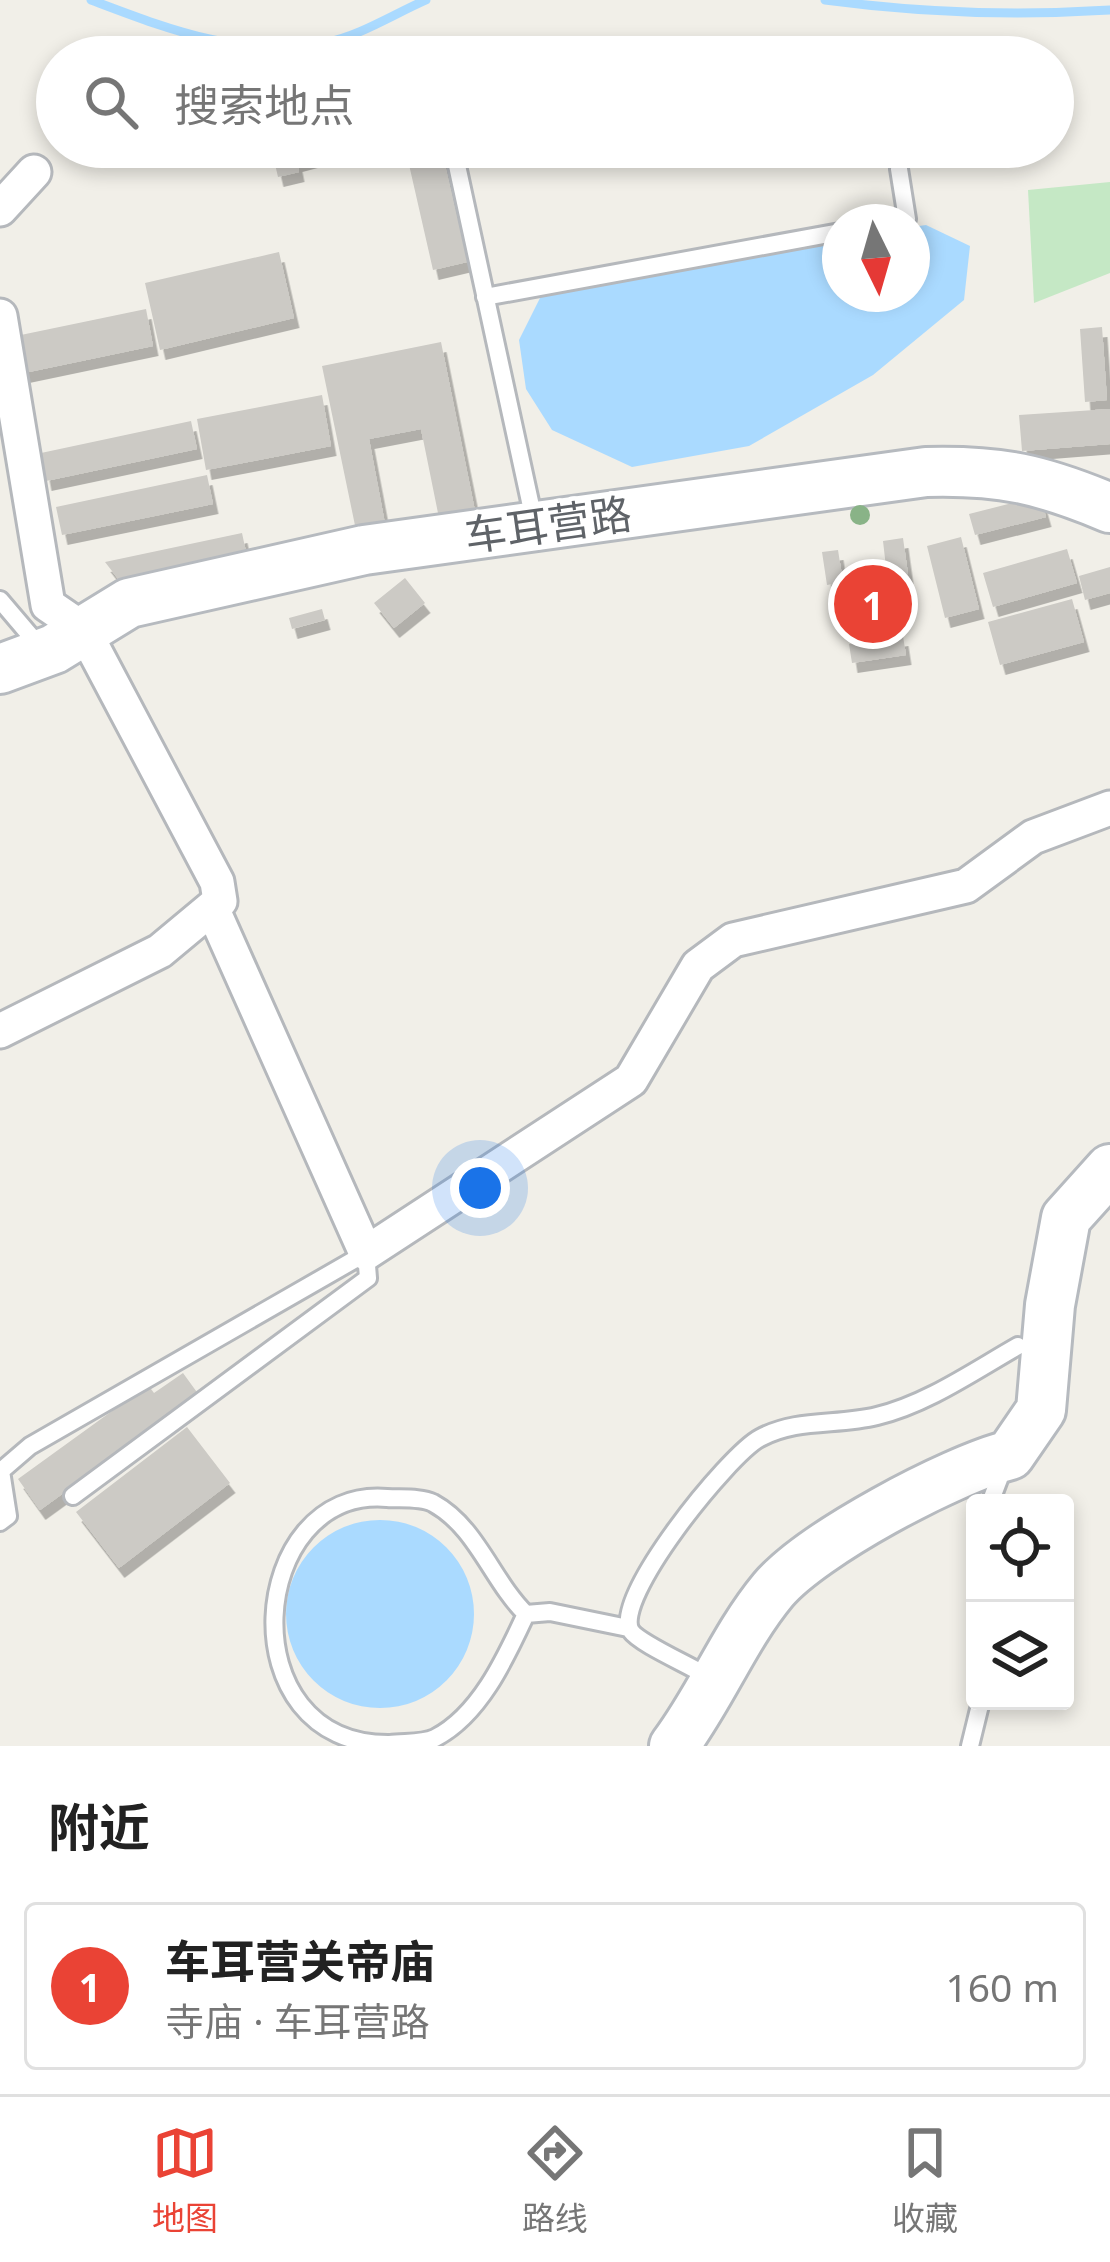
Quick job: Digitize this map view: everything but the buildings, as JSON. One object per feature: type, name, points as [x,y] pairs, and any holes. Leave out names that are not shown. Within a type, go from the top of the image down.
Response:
[{"type":"street","points":[[0,209],[34,172]]},
{"type":"street","points":[[0,316],[48,605],[64,640],[217,882],[220,902],[160,951],[0,1031]]},
{"type":"street","name":"车耳营路","points":[[0,669],[129,603],[364,550],[926,472],[990,470],[1041,479],[1110,508]]},
{"type":"street","points":[[213,910],[366,1253],[632,1080],[698,967],[733,940],[966,886],[1033,837],[1110,808]]},
{"type":"street","points":[[674,1746],[770,1593],[800,1562],[977,1463],[1010,1455],[1041,1410],[1050,1305],[1066,1218],[1110,1169]]},
{"type":"lane","points":[[457,168],[536,526]]},
{"type":"lane","points":[[899,169],[905,204]]},
{"type":"lane","points":[[485,297],[822,235]]},
{"type":"lane","points":[[0,600],[64,640]]},
{"type":"lane","points":[[0,1522],[8,1516],[9,1501],[1,1471],[30,1446],[366,1253],[368,1278],[73,1496]]},
{"type":"lane","points":[[715,1682],[676,1655],[639,1640],[628,1628],[626,1613],[668,1539],[756,1440],[790,1426],[876,1417],[927,1397],[1018,1346]]},
{"type":"lane","points":[[994,1494],[1010,1455]]},
{"type":"lane","points":[[526,1614],[483,1696],[451,1724],[434,1738],[375,1745],[326,1733],[298,1709],[278,1673],[270,1618],[286,1570],[314,1522],[337,1504],[365,1496],[431,1502],[473,1539],[502,1591],[526,1614],[550,1612],[628,1628]]},
{"type":"lane","points":[[970,1746],[979,1710]]},
{"type":"green space","points":[[1110,182],[1110,273],[1034,303],[1028,190]]},
{"type":"water","points":[[930,227],[970,246],[964,300],[873,375],[749,446],[632,467],[552,430],[526,389],[519,340],[541,296],[822,244],[822,312],[930,312]]},
{"type":"water","points":[[380,1520],[416,1528],[446,1548],[466,1578],[474,1614],[466,1650],[446,1680],[416,1700],[380,1708],[344,1700],[314,1680],[294,1650],[286,1614],[294,1578],[314,1548],[344,1528]]},
{"type":"waterway","points":[[91,0],[198,36]]},
{"type":"waterway","points":[[347,36],[426,0]]},
{"type":"waterway","points":[[825,0],[968,12],[1110,10]]},
{"type":"place","name":"车耳营关帝庙","points":[[873,604]]}]
